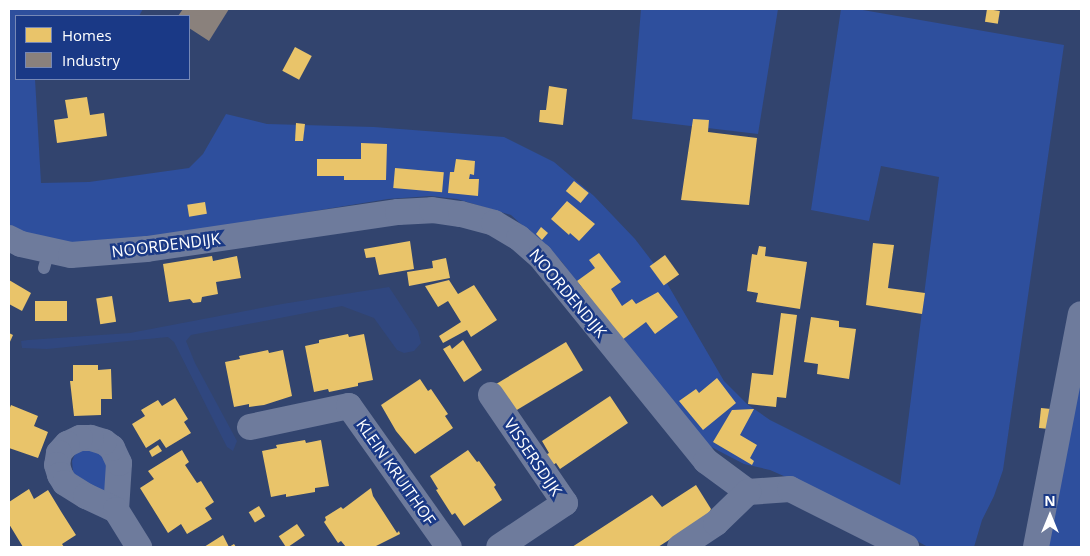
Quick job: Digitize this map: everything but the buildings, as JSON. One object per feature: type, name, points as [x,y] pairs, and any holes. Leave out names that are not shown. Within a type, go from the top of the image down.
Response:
[{"type":"street","name":"NOORDENDIJK","points":[[9,238],[54,261],[398,212],[432,210],[461,214],[494,223],[519,238],[540,256],[706,461],[748,492]]},
{"type":"street","points":[[1036,547],[1081,314]]},
{"type":"street","name":"VISSERSDIJK","points":[[491,395],[565,504],[500,547]]},
{"type":"street","name":"KLEIN KRUITHOF","points":[[250,428],[349,406],[449,547]]},
{"type":"street","points":[[680,547],[716,523],[748,492],[790,489],[906,547]]},
{"type":"street","points":[[116,510],[139,547]]},
{"type":"lane","name":"NOORDENDIJK","points":[[9,252],[54,261]]},
{"type":"shaded area","points":[[9,9],[143,9],[140,15],[15,15],[15,80],[35,80],[41,183],[89,182],[189,168],[203,154],[226,114],[267,124],[374,127],[504,137],[554,162],[594,196],[635,239],[661,273],[724,381],[747,404],[770,420],[900,485],[939,177],[881,166],[869,221],[811,210],[841,9],[857,9],[1064,45],[1003,470],[994,496],[982,520],[974,547],[928,547],[854,507],[770,470],[744,464],[694,438],[619,344],[562,262],[511,215],[457,199],[431,196],[388,199],[85,248],[9,228]]},
{"type":"shaded area","points":[[641,9],[778,9],[758,134],[632,119]]},
{"type":"shaded area","points":[[389,287],[418,331],[421,343],[414,351],[404,353],[397,350],[374,318],[342,306],[191,335],[186,341],[195,363],[237,441],[233,451],[227,447],[174,342],[168,337],[47,349],[22,348],[21,341],[130,333],[282,304]]},
{"type":"shaded area","points":[[1081,354],[1081,547],[1045,547]]},
{"type":"shaded area","points":[[83,448],[103,455],[106,465],[107,494],[78,479],[73,472],[72,461],[75,454]]}]
